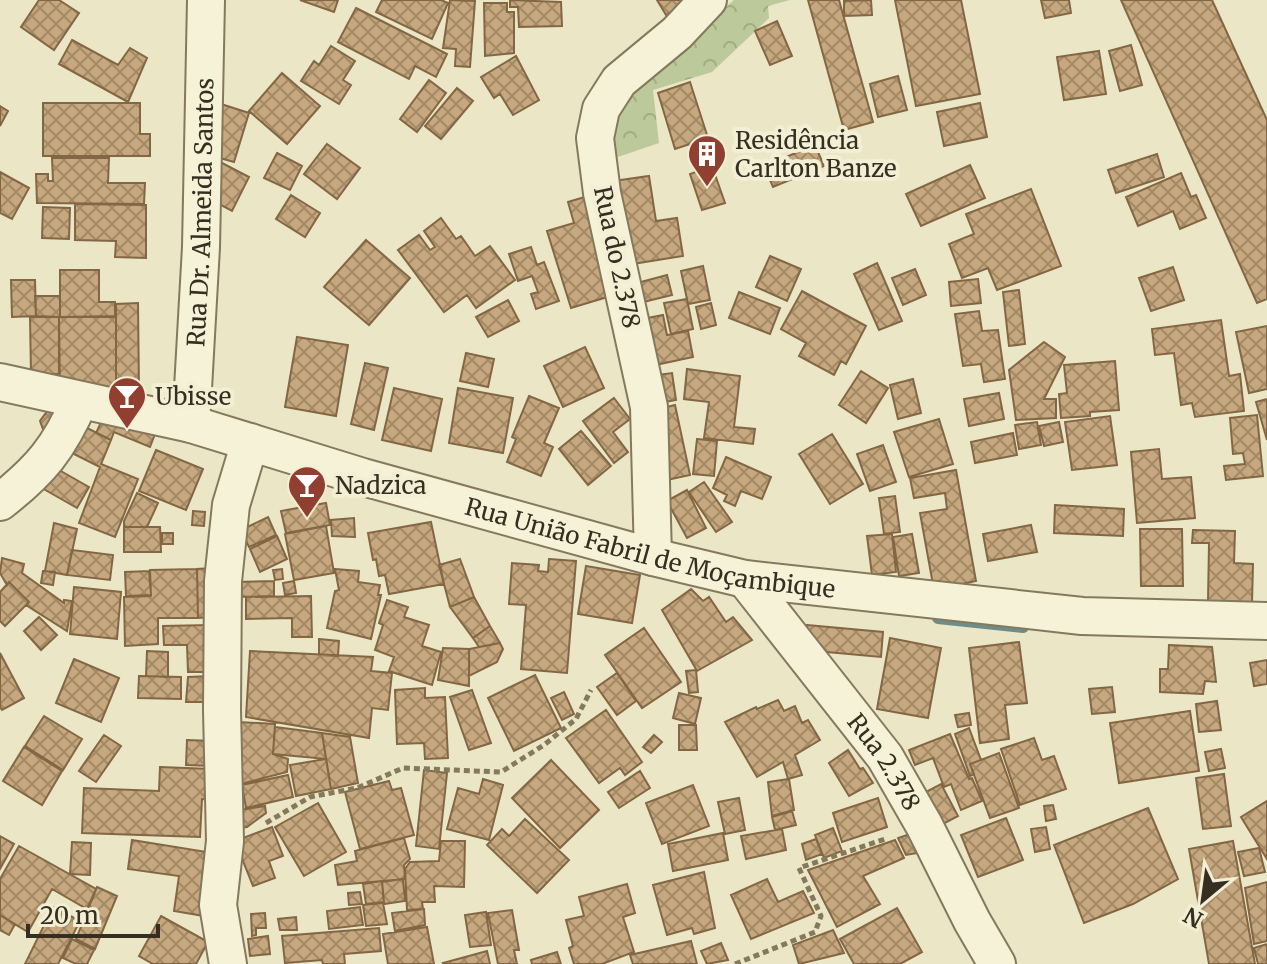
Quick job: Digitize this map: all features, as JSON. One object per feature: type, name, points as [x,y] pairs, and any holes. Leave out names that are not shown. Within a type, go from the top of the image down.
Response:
[{"type":"street","name":"Rua Dr. Almeida Santos","points":[[191,424],[201,247],[206,0]]},
{"type":"street","name":"Rua do 2.378","points":[[653,557],[649,407],[602,193],[595,138],[601,109],[619,81],[677,33],[708,0]]},
{"type":"street","name":"Rua União Fabril de Moçambique","points":[[0,382],[191,424],[363,477],[653,557],[745,579],[1082,616],[1267,621]]},
{"type":"street","points":[[0,502],[50,456],[65,435],[80,400]]},
{"type":"street","points":[[228,964],[218,905],[225,841],[223,581],[231,505],[250,442]]},
{"type":"street","name":"Rua 2.378","points":[[745,579],[885,757],[997,964]]},
{"type":"path","points":[[225,841],[261,826],[310,797],[357,788],[403,768],[501,772],[544,745],[576,719],[591,690]]},
{"type":"path","points":[[735,964],[815,932],[821,916],[799,868],[924,825]]},
{"type":"green space","points":[[734,0],[790,0],[768,6],[769,18],[712,72],[653,90],[659,143],[603,162],[604,112]]},
{"type":"building","points":[[39,0],[59,0],[79,13],[54,50],[21,27]]},
{"type":"building","points":[[300,0],[338,0],[334,12]]},
{"type":"building","points":[[382,0],[441,0],[448,3],[432,39],[376,12]]},
{"type":"building","points":[[450,0],[475,1],[470,67],[455,66],[456,49],[443,48]]},
{"type":"building","points":[[510,0],[561,2],[562,26],[519,27],[518,7],[510,7]]},
{"type":"building","points":[[657,0],[693,0],[666,15]]},
{"type":"building","points":[[808,0],[839,0],[873,122],[844,130]]},
{"type":"building","points":[[871,0],[872,15],[844,16],[844,1]]},
{"type":"building","points":[[895,0],[961,0],[980,94],[916,106]]},
{"type":"building","points":[[1041,0],[1069,0],[1071,13],[1045,18]]},
{"type":"building","points":[[1121,0],[1212,0],[1267,120],[1267,299],[1257,303]]},
{"type":"building","points":[[484,3],[507,3],[507,12],[514,12],[514,53],[485,56]]},
{"type":"building","points":[[356,8],[447,54],[436,77],[415,66],[409,79],[338,42]]},
{"type":"building","points":[[777,21],[792,56],[770,65],[755,31]]},
{"type":"building","points":[[72,40],[118,65],[130,48],[147,58],[128,102],[59,64]]},
{"type":"building","points":[[1131,45],[1142,85],[1120,91],[1109,51]]},
{"type":"building","points":[[331,46],[355,61],[343,80],[351,85],[339,104],[301,81],[314,61],[319,65]]},
{"type":"building","points":[[1099,51],[1106,94],[1064,100],[1057,57]]},
{"type":"building","points":[[516,56],[539,100],[513,115],[500,94],[494,98],[481,77]]},
{"type":"building","points":[[282,73],[320,106],[287,144],[249,111]]},
{"type":"building","points":[[898,76],[907,110],[878,117],[870,84]]},
{"type":"building","points":[[429,80],[446,93],[417,132],[400,119]]},
{"type":"building","points":[[690,82],[708,138],[675,149],[658,93]]},
{"type":"building","points":[[457,88],[473,101],[441,139],[425,126]]},
{"type":"building","points":[[43,103],[140,103],[140,134],[150,134],[150,156],[43,156]]},
{"type":"building","points":[[980,103],[987,137],[944,146],[937,112]]},
{"type":"building","points":[[221,104],[249,113],[234,162],[206,154]]},
{"type":"building","points":[[0,106],[8,111],[0,126]]},
{"type":"building","points":[[327,144],[360,168],[337,199],[304,174]]},
{"type":"building","points":[[815,145],[824,166],[773,187],[764,166]]},
{"type":"building","points":[[277,153],[302,166],[290,190],[264,178]]},
{"type":"building","points":[[1157,154],[1164,177],[1116,193],[1108,170]]},
{"type":"building","points":[[52,158],[109,158],[108,183],[145,183],[144,204],[37,203],[36,174],[48,174],[48,181],[53,181]]},
{"type":"building","points":[[222,163],[249,177],[232,211],[204,196]]},
{"type":"building","points":[[970,165],[985,198],[921,226],[906,194]]},
{"type":"building","name":"Residência Carlton Banze","points":[[712,166],[725,203],[702,210],[690,174]]},
{"type":"building","points":[[0,172],[29,188],[12,219],[0,213]]},
{"type":"building","points":[[1181,173],[1191,197],[1196,195],[1206,218],[1180,229],[1173,211],[1138,226],[1126,197]]},
{"type":"building","points":[[649,176],[656,221],[677,218],[683,256],[626,265],[606,182]]},
{"type":"building","points":[[1031,189],[1061,266],[997,290],[988,268],[962,278],[949,244],[974,234],[966,214]]},
{"type":"building","points":[[291,195],[320,213],[305,237],[276,219]]},
{"type":"building","points":[[588,196],[614,295],[571,308],[547,231],[574,223],[568,202]]},
{"type":"building","points":[[75,204],[146,205],[146,258],[115,257],[116,241],[75,240]]},
{"type":"building","points":[[43,207],[70,208],[69,239],[42,238]]},
{"type":"building","points":[[441,218],[456,239],[461,236],[475,256],[490,246],[515,280],[476,308],[467,295],[444,312],[398,250],[419,235],[430,250],[435,247],[424,231]]},
{"type":"building","points":[[366,240],[410,278],[369,325],[324,287]]},
{"type":"building","points":[[531,247],[537,265],[544,262],[559,301],[536,309],[531,294],[538,292],[532,276],[518,281],[509,254]]},
{"type":"building","points":[[770,256],[801,269],[787,301],[756,287]]},
{"type":"building","points":[[877,263],[902,321],[879,330],[854,274]]},
{"type":"building","points":[[703,266],[710,300],[688,304],[681,271]]},
{"type":"building","points":[[1173,267],[1184,300],[1151,311],[1139,278]]},
{"type":"building","points":[[915,269],[926,295],[903,305],[892,278]]},
{"type":"building","points":[[60,270],[99,270],[99,302],[115,302],[115,317],[60,317]]},
{"type":"building","points":[[667,275],[672,295],[631,305],[626,286]]},
{"type":"building","points":[[978,279],[981,303],[951,306],[949,282]]},
{"type":"building","points":[[11,280],[35,280],[36,316],[12,317]]},
{"type":"building","points":[[1019,290],[1025,344],[1009,346],[1003,292]]},
{"type":"building","points":[[802,291],[866,326],[846,364],[841,361],[834,375],[799,356],[806,343],[781,329]]},
{"type":"building","points":[[739,292],[780,308],[770,334],[729,318]]},
{"type":"building","points":[[35,296],[60,296],[60,317],[36,316]]},
{"type":"building","points":[[687,299],[693,329],[671,334],[664,303]]},
{"type":"building","points":[[508,300],[519,321],[488,337],[476,317]]},
{"type":"building","points":[[138,303],[139,390],[116,389],[116,304]]},
{"type":"building","points":[[711,303],[716,325],[701,329],[696,307]]},
{"type":"building","points":[[979,311],[982,331],[998,330],[1005,379],[984,382],[981,364],[963,366],[955,314]]},
{"type":"building","points":[[663,315],[667,335],[688,331],[693,357],[646,367],[632,321]]},
{"type":"building","points":[[116,316],[116,393],[60,393],[59,317]]},
{"type":"building","points":[[30,317],[59,317],[59,374],[31,374]]},
{"type":"building","points":[[1221,320],[1229,376],[1240,374],[1244,411],[1195,417],[1192,403],[1181,405],[1174,353],[1155,355],[1152,329]]},
{"type":"building","points":[[1267,326],[1267,389],[1249,393],[1236,332]]},
{"type":"building","points":[[297,337],[348,345],[336,416],[285,407]]},
{"type":"building","points":[[1044,342],[1065,357],[1044,399],[1056,399],[1056,418],[1016,420],[1009,370]]},
{"type":"building","points":[[585,347],[604,388],[563,407],[544,366]]},
{"type":"building","points":[[466,353],[494,359],[488,387],[460,381]]},
{"type":"building","points":[[1115,361],[1119,410],[1061,418],[1059,394],[1067,393],[1064,365]]},
{"type":"building","points":[[365,363],[388,368],[374,430],[351,424]]},
{"type":"building","points":[[687,369],[740,376],[734,427],[755,429],[753,444],[704,438],[709,402],[684,399]]},
{"type":"building","points":[[861,371],[888,388],[866,423],[839,405]]},
{"type":"building","points":[[672,373],[676,400],[654,404],[649,376]]},
{"type":"building","points":[[913,379],[921,413],[898,419],[890,385]]},
{"type":"building","points":[[394,388],[442,399],[431,451],[382,440]]},
{"type":"building","points":[[458,388],[513,398],[503,453],[449,443]]},
{"type":"building","points":[[999,393],[1004,419],[969,426],[964,399]]},
{"type":"building","points":[[529,396],[559,408],[544,443],[553,447],[541,476],[507,462],[516,439],[512,437]]},
{"type":"building","points":[[614,398],[630,419],[613,432],[628,452],[614,463],[583,421]]},
{"type":"building","points":[[1267,399],[1267,440],[1256,402]]},
{"type":"building","points":[[675,405],[690,475],[662,481],[647,412]]},
{"type":"building","points":[[48,410],[64,417],[49,446],[40,421]]},
{"type":"building","points":[[105,414],[157,429],[150,447],[114,432],[111,440],[96,433]]},
{"type":"building","points":[[1257,415],[1263,476],[1226,480],[1224,466],[1245,464],[1243,453],[1233,454],[1230,418]]},
{"type":"building","points":[[1110,416],[1117,465],[1072,470],[1065,422]]},
{"type":"building","points":[[939,419],[953,464],[909,477],[894,432]]},
{"type":"building","points":[[1037,422],[1041,445],[1019,449],[1015,425]]},
{"type":"building","points":[[1059,422],[1063,442],[1044,446],[1039,426]]},
{"type":"building","points":[[81,425],[111,440],[101,464],[138,479],[115,537],[79,523],[100,467],[68,451]]},
{"type":"building","points":[[581,431],[611,466],[588,485],[559,449]]},
{"type":"building","points":[[1013,433],[1017,455],[975,463],[971,442]]},
{"type":"building","points":[[832,434],[863,484],[830,504],[799,454]]},
{"type":"building","points":[[697,439],[717,441],[714,476],[693,474]]},
{"type":"building","points":[[883,445],[896,482],[870,491],[857,454]]},
{"type":"building","points":[[1159,449],[1162,479],[1191,477],[1195,518],[1137,523],[1131,452]]},
{"type":"building","points":[[156,450],[203,469],[186,510],[139,491]]},
{"type":"building","points":[[726,457],[771,477],[762,499],[741,491],[735,506],[724,501],[727,495],[713,488]]},
{"type":"building","points":[[52,466],[89,487],[77,508],[40,487]]},
{"type":"building","points":[[956,470],[976,581],[934,590],[920,513],[947,509],[945,493],[914,498],[910,478]]},
{"type":"building","points":[[704,482],[732,522],[716,532],[689,492]]},
{"type":"building","points":[[687,490],[706,528],[687,538],[667,501]]},
{"type":"building","points":[[137,493],[158,503],[147,527],[124,527],[124,521]]},
{"type":"building","points":[[895,496],[900,532],[884,534],[879,498]]},
{"type":"building","points":[[326,503],[330,525],[286,533],[281,511]]},
{"type":"building","points":[[1055,505],[1124,509],[1123,536],[1054,533]]},
{"type":"building","points":[[193,511],[205,512],[204,526],[192,525]]},
{"type":"building","points":[[268,517],[276,535],[249,547],[241,530]]},
{"type":"building","points":[[354,518],[355,537],[332,536],[331,520]]},
{"type":"building","points":[[431,522],[444,584],[389,594],[385,575],[379,576],[376,559],[373,560],[368,533]]},
{"type":"building","points":[[54,523],[77,529],[67,575],[45,571]]},
{"type":"building","points":[[1031,525],[1037,552],[988,561],[983,534]]},
{"type":"building","points":[[326,526],[334,573],[294,580],[285,534]]},
{"type":"building","points":[[124,527],[160,527],[161,552],[124,552]]},
{"type":"building","points":[[1140,529],[1182,529],[1183,586],[1141,586]]},
{"type":"building","points":[[1193,530],[1235,531],[1234,563],[1253,564],[1252,603],[1208,602],[1209,543],[1192,543]]},
{"type":"building","points":[[162,533],[173,533],[173,544],[162,544]]},
{"type":"building","points":[[892,534],[896,572],[872,575],[867,536]]},
{"type":"building","points":[[912,534],[919,573],[899,576],[893,537]]},
{"type":"building","points":[[277,536],[287,559],[260,572],[250,549]]},
{"type":"building","points":[[72,550],[113,555],[110,580],[67,575]]},
{"type":"building","points":[[2,558],[24,564],[22,573],[64,603],[64,600],[72,601],[67,631],[26,605],[29,602],[9,582],[7,585],[0,573]]},
{"type":"building","points":[[460,559],[474,597],[450,607],[439,565]]},
{"type":"building","points":[[549,559],[576,561],[567,673],[521,669],[526,605],[509,604],[512,563],[539,565],[538,571],[548,572]]},
{"type":"building","points":[[586,566],[640,575],[632,623],[578,614]]},
{"type":"building","points":[[213,568],[214,617],[198,618],[197,569]]},
{"type":"building","points":[[197,569],[198,618],[158,618],[158,644],[125,646],[124,597],[151,596],[150,570]]},
{"type":"building","points":[[282,569],[283,579],[275,580],[273,570]]},
{"type":"building","points":[[335,569],[359,571],[358,582],[380,585],[378,595],[381,595],[371,639],[327,628],[335,591],[339,590]]},
{"type":"building","points":[[43,571],[55,572],[53,585],[41,583]]},
{"type":"building","points":[[149,571],[151,595],[126,596],[125,572]]},
{"type":"building","points":[[274,581],[274,596],[233,597],[233,582]]},
{"type":"building","points":[[294,581],[296,593],[285,595],[283,583]]},
{"type":"building","points":[[9,582],[29,602],[5,626],[0,621],[0,592]]},
{"type":"building","points":[[74,587],[121,592],[117,639],[70,634]]},
{"type":"building","points":[[691,589],[703,601],[709,597],[726,622],[733,617],[752,640],[697,671],[662,610]]},
{"type":"building","points":[[311,596],[312,637],[292,637],[292,618],[246,619],[246,597]]},
{"type":"building","points":[[474,597],[490,626],[473,638],[450,607]]},
{"type":"building","points":[[387,600],[408,607],[404,617],[429,625],[422,646],[441,652],[432,685],[389,671],[394,657],[375,650],[383,625],[379,623]]},
{"type":"building","points":[[39,617],[57,635],[41,650],[24,631]]},
{"type":"building","points":[[210,625],[211,672],[188,672],[187,645],[164,645],[163,626]]},
{"type":"building","points":[[807,625],[883,632],[881,657],[805,650]]},
{"type":"building","points":[[490,626],[500,643],[479,647],[473,638]]},
{"type":"building","points":[[644,628],[681,682],[642,708],[605,655]]},
{"type":"building","points":[[890,638],[941,648],[928,718],[877,709]]},
{"type":"building","points":[[319,639],[339,641],[338,656],[319,655]]},
{"type":"building","points":[[1019,642],[1027,703],[1005,705],[1009,739],[980,743],[969,648]]},
{"type":"building","points":[[500,643],[503,649],[497,662],[469,676],[469,649]]},
{"type":"building","points":[[1169,645],[1212,647],[1216,682],[1205,681],[1203,694],[1160,692],[1160,669],[1168,669]]},
{"type":"building","points":[[443,648],[469,649],[469,686],[438,680]]},
{"type":"building","points":[[147,651],[168,652],[168,677],[146,676]]},
{"type":"building","points":[[250,651],[373,657],[371,671],[392,673],[388,710],[372,708],[369,738],[246,717]]},
{"type":"building","points":[[0,653],[24,698],[2,710],[0,707]]},
{"type":"building","points":[[74,659],[119,678],[101,722],[56,703]]},
{"type":"building","points":[[1267,660],[1267,684],[1254,686],[1250,663]]},
{"type":"building","points":[[696,670],[698,692],[689,693],[686,671]]},
{"type":"building","points":[[617,673],[636,701],[617,715],[597,687]]},
{"type":"building","points":[[535,675],[561,728],[514,751],[488,698]]},
{"type":"building","points":[[139,676],[181,677],[181,699],[138,698]]},
{"type":"building","points":[[211,676],[209,702],[186,702],[188,677]]},
{"type":"building","points":[[1112,687],[1115,712],[1092,714],[1089,689]]},
{"type":"building","points":[[425,688],[425,698],[445,697],[448,758],[425,759],[424,743],[397,744],[395,690]]},
{"type":"building","points":[[472,690],[491,743],[469,750],[450,697]]},
{"type":"building","points":[[564,692],[574,714],[562,720],[551,698]]},
{"type":"building","points":[[679,693],[701,698],[695,724],[673,718]]},
{"type":"building","points":[[778,700],[784,711],[795,706],[802,723],[808,720],[820,740],[795,755],[802,775],[788,779],[783,762],[757,777],[725,722]]},
{"type":"building","points":[[1217,701],[1221,730],[1199,732],[1196,704]]},
{"type":"building","points":[[606,710],[642,762],[625,775],[620,768],[599,783],[566,738]]},
{"type":"building","points":[[1190,711],[1199,771],[1119,783],[1110,723]]},
{"type":"building","points":[[969,713],[971,725],[958,727],[955,715]]},
{"type":"building","points":[[44,716],[82,739],[63,770],[25,746]]},
{"type":"building","points":[[238,722],[275,724],[273,754],[288,759],[287,772],[233,786]]},
{"type":"building","points":[[679,725],[696,725],[697,750],[679,750]]},
{"type":"building","points":[[275,727],[322,733],[326,759],[273,754]]},
{"type":"building","points":[[969,728],[981,760],[970,764],[974,774],[970,776],[955,734]]},
{"type":"building","points":[[322,733],[350,737],[358,783],[331,789]]},
{"type":"building","points":[[950,734],[982,801],[961,810],[951,784],[944,787],[933,758],[915,765],[909,750]]},
{"type":"building","points":[[104,735],[121,746],[96,782],[79,771]]},
{"type":"building","points":[[654,735],[662,742],[651,753],[643,747]]},
{"type":"building","points":[[1034,738],[1042,760],[1054,756],[1066,789],[1020,805],[1001,749]]},
{"type":"building","points":[[187,740],[212,741],[211,766],[186,765]]},
{"type":"building","points":[[24,747],[62,771],[42,805],[3,781]]},
{"type":"building","points":[[1221,749],[1225,768],[1209,771],[1205,752]]},
{"type":"building","points":[[848,750],[873,783],[849,796],[829,763]]},
{"type":"building","points":[[999,753],[1019,808],[990,818],[970,764]]},
{"type":"building","points":[[326,759],[331,789],[296,796],[290,765]]},
{"type":"building","points":[[551,760],[599,810],[560,848],[512,798]]},
{"type":"building","points":[[160,767],[211,769],[211,800],[202,799],[200,837],[82,833],[84,788],[159,791]]},
{"type":"building","points":[[424,770],[447,773],[439,849],[416,846]]},
{"type":"building","points":[[640,771],[650,788],[619,808],[608,792]]},
{"type":"building","points":[[1224,774],[1231,826],[1203,829],[1196,778]]},
{"type":"building","points":[[288,775],[293,797],[246,808],[242,785]]},
{"type":"building","points":[[483,779],[503,785],[489,840],[447,829],[458,788],[479,794]]},
{"type":"building","points":[[789,779],[794,810],[772,816],[768,782]]},
{"type":"building","points":[[389,781],[392,790],[401,788],[414,835],[360,849],[345,792]]},
{"type":"building","points":[[941,784],[958,816],[943,824],[926,792]]},
{"type":"building","points":[[693,785],[709,826],[662,844],[646,803]]},
{"type":"building","points":[[739,798],[745,830],[725,834],[718,802]]},
{"type":"building","points":[[878,798],[887,827],[842,842],[833,813]]},
{"type":"building","points":[[1267,801],[1267,859],[1241,817]]},
{"type":"building","points":[[318,803],[346,852],[304,876],[275,827]]},
{"type":"building","points":[[1053,805],[1056,819],[1046,821],[1044,806]]},
{"type":"building","points":[[265,806],[266,813],[247,827],[233,829],[232,808]]},
{"type":"building","points":[[1148,808],[1178,879],[1133,904],[1084,923],[1054,845]]},
{"type":"building","points":[[792,811],[796,825],[775,830],[772,817]]},
{"type":"building","points":[[1006,818],[1023,860],[978,877],[961,835]]},
{"type":"building","points":[[525,819],[569,860],[537,893],[487,845],[502,829],[509,836]]},
{"type":"building","points":[[272,827],[283,856],[269,861],[275,878],[253,886],[235,841]]},
{"type":"building","points":[[1046,827],[1050,849],[1035,852],[1031,829]]},
{"type":"building","points":[[833,828],[842,851],[824,858],[815,835]]},
{"type":"building","points":[[782,829],[786,850],[746,859],[741,836]]},
{"type":"building","points":[[723,833],[728,860],[673,871],[668,844]]},
{"type":"building","points":[[913,833],[923,852],[906,855],[898,838]]},
{"type":"building","points":[[0,836],[14,844],[0,869]]},
{"type":"building","points":[[404,838],[410,859],[404,865],[405,879],[338,885],[335,865],[357,861],[355,851]]},
{"type":"building","points":[[816,839],[822,854],[806,860],[802,844]]},
{"type":"building","points":[[132,840],[213,853],[204,916],[174,911],[179,876],[128,869]]},
{"type":"building","points":[[895,840],[904,858],[863,876],[880,904],[837,927],[808,870]]},
{"type":"building","points":[[441,841],[465,841],[464,887],[434,886],[435,902],[422,902],[423,909],[407,910],[405,869],[410,862],[439,861]]},
{"type":"building","points":[[1233,841],[1255,964],[1209,964],[1189,849]]},
{"type":"building","points":[[72,842],[91,843],[90,875],[70,874]]},
{"type":"building","points":[[19,846],[96,889],[87,909],[52,889],[28,932],[0,915],[0,879]]},
{"type":"building","points":[[1259,848],[1265,872],[1244,876],[1238,852]]},
{"type":"building","points":[[704,872],[715,928],[694,934],[692,928],[667,935],[653,885]]},
{"type":"building","points":[[403,879],[405,901],[384,904],[382,882]]},
{"type":"building","points":[[767,879],[778,902],[803,891],[814,913],[751,939],[731,895]]},
{"type":"building","points":[[382,881],[384,902],[366,904],[363,884]]},
{"type":"building","points":[[1267,882],[1267,941],[1254,944],[1245,888]]},
{"type":"building","points":[[627,884],[635,913],[623,917],[634,952],[602,964],[574,964],[566,920],[584,916],[579,897]]},
{"type":"building","points":[[97,887],[117,896],[95,949],[76,939]]},
{"type":"building","points":[[360,892],[362,904],[349,905],[348,893]]},
{"type":"building","points":[[383,903],[387,924],[366,926],[363,905]]},
{"type":"building","points":[[53,907],[80,921],[58,964],[25,964]]},
{"type":"building","points":[[360,907],[363,925],[329,929],[327,911]]},
{"type":"building","points":[[897,908],[922,952],[900,964],[854,964],[840,939]]},
{"type":"building","points":[[424,909],[425,925],[395,931],[392,913]]},
{"type":"building","points":[[512,910],[519,950],[514,950],[517,964],[498,964],[488,913]]},
{"type":"building","points":[[486,912],[491,945],[470,947],[465,915]]},
{"type":"building","points":[[265,913],[266,928],[256,928],[256,935],[252,936],[251,914]]},
{"type":"building","points":[[0,915],[15,924],[9,935],[0,930]]},
{"type":"building","points":[[161,916],[208,942],[196,964],[153,964],[139,956]]},
{"type":"building","points":[[296,917],[297,930],[280,930],[278,919]]},
{"type":"building","points":[[427,927],[434,964],[388,964],[383,934]]},
{"type":"building","points":[[379,928],[381,951],[344,954],[345,964],[323,964],[322,960],[285,963],[282,936]]},
{"type":"building","points":[[833,930],[844,953],[799,964],[793,945]]},
{"type":"building","points":[[268,936],[270,954],[250,956],[248,939]]},
{"type":"building","points":[[72,939],[94,950],[87,964],[76,964],[63,958]]},
{"type":"building","points":[[691,941],[697,964],[633,964],[630,955]]},
{"type":"building","points":[[721,943],[728,960],[707,964],[701,951]]},
{"type":"building","points":[[1267,944],[1267,964],[1258,964],[1254,948]]},
{"type":"building","points":[[487,951],[490,964],[443,963]]},
{"type":"building","points":[[557,952],[561,964],[532,964],[531,960]]},
{"type":"waterway","points":[[938,618],[1023,627]]},
{"type":"place","name":"Residência Carlton Banze","points":[[707,188]]},
{"type":"place","name":"Ubisse","points":[[127,430]]},
{"type":"place","name":"Nadzica","points":[[307,519]]}]
